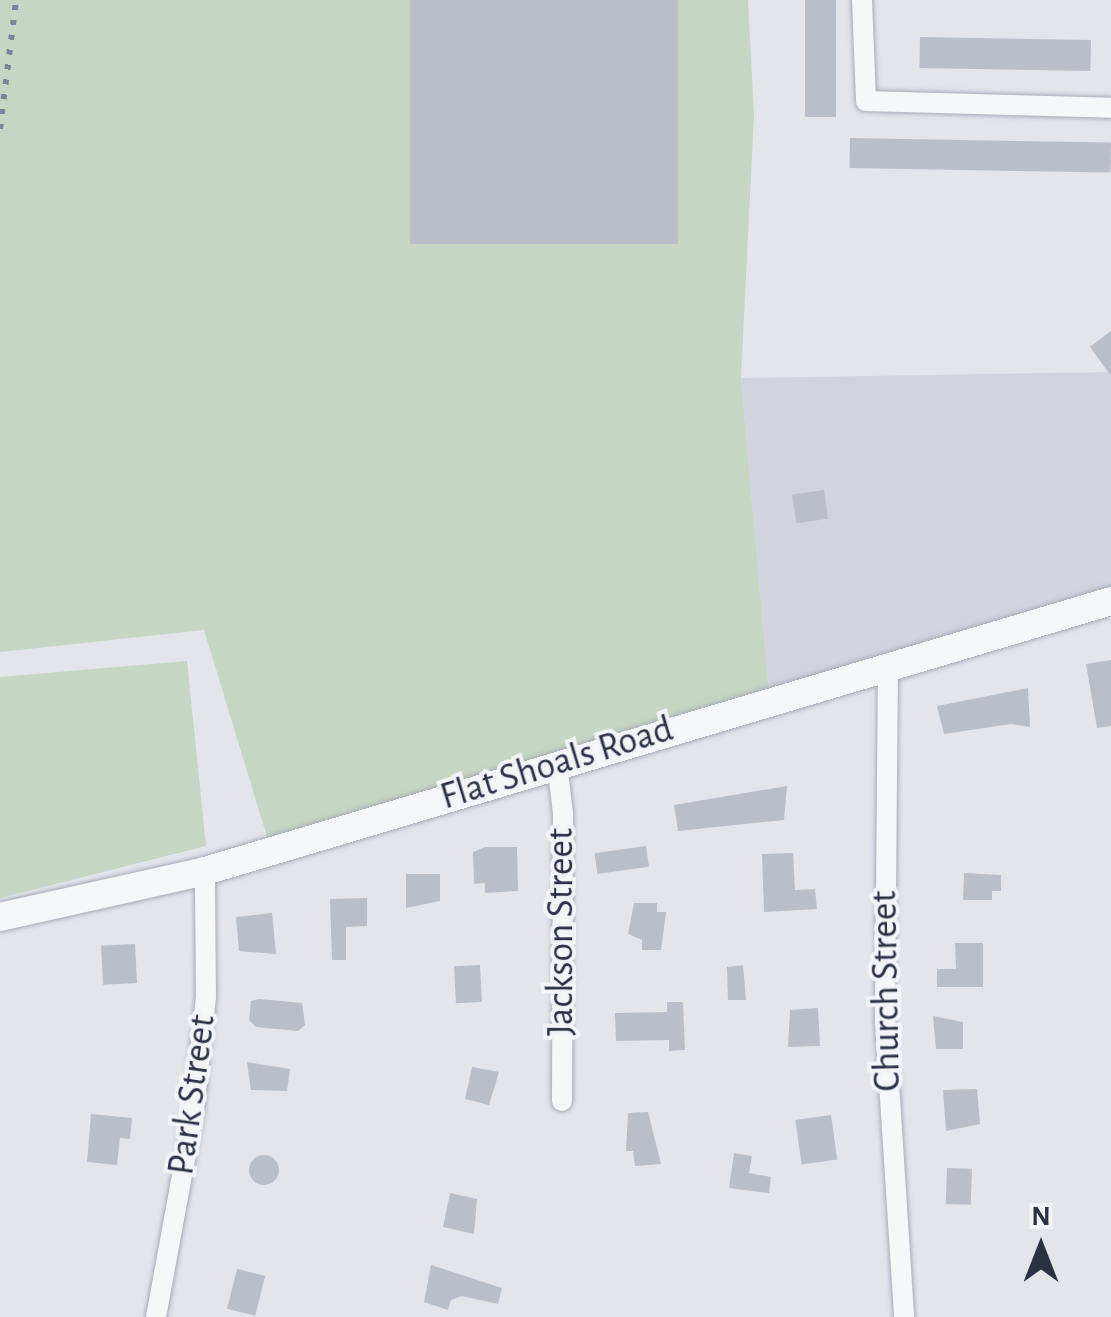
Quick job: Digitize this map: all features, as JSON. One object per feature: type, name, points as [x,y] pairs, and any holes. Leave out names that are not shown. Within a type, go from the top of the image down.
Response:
[{"type":"street","points":[[862,0],[866,100],[1111,108]]},
{"type":"street","name":"Flat Shoals Road","points":[[0,917],[205,871],[1111,600]]},
{"type":"street","name":"Church Street","points":[[888,664],[885,1021],[904,1317]]},
{"type":"street","name":"Jackson Street","points":[[556,763],[563,813],[562,1101]]},
{"type":"street","name":"Park Street","points":[[156,1317],[194,1109],[207,980],[205,871]]},
{"type":"shaded area","points":[[1111,372],[1111,597],[769,693],[741,378]]},
{"type":"green space","points":[[0,0],[748,0],[754,115],[741,378],[769,693],[272,853],[204,630],[0,652]]},
{"type":"green space","points":[[187,661],[206,846],[0,898],[0,677]]},
{"type":"building","points":[[410,0],[678,0],[678,244],[410,244]]},
{"type":"building","points":[[805,0],[836,0],[836,117],[805,117]]},
{"type":"building","points":[[920,37],[1091,40],[1090,71],[919,68]]},
{"type":"building","points":[[850,138],[1111,143],[1110,173],[849,168]]},
{"type":"building","points":[[1111,331],[1111,376],[1090,347]]},
{"type":"building","points":[[824,490],[828,519],[796,523],[792,494]]},
{"type":"building","points":[[1111,660],[1111,726],[1097,728],[1086,664]]},
{"type":"building","points":[[1028,688],[1030,727],[1011,724],[944,734],[937,706]]},
{"type":"building","points":[[787,786],[784,820],[678,831],[674,805]]},
{"type":"building","points":[[646,846],[649,867],[597,874],[595,853]]},
{"type":"building","points":[[485,847],[517,847],[518,891],[485,893],[485,883],[474,884],[473,852]]},
{"type":"building","points":[[793,853],[795,890],[815,889],[817,909],[764,912],[762,854]]},
{"type":"building","points":[[964,873],[1001,875],[1001,891],[992,891],[992,900],[963,900]]},
{"type":"building","points":[[406,874],[440,874],[440,901],[406,908]]},
{"type":"building","points":[[367,898],[367,926],[346,927],[346,960],[332,960],[330,899]]},
{"type":"building","points":[[634,903],[657,903],[657,912],[666,912],[661,950],[642,950],[642,940],[628,934]]},
{"type":"building","points":[[272,913],[276,954],[239,951],[236,917]]},
{"type":"building","points":[[955,943],[983,943],[983,987],[937,987],[937,969],[956,969]]},
{"type":"building","points":[[135,944],[137,983],[103,985],[101,946]]},
{"type":"building","points":[[480,965],[482,1002],[456,1003],[454,966]]},
{"type":"building","points":[[743,965],[746,1000],[728,1000],[727,967]]},
{"type":"building","points":[[251,1001],[302,1003],[305,1025],[298,1031],[256,1027],[249,1020]]},
{"type":"building","points":[[667,1002],[683,1002],[685,1050],[669,1051],[669,1040],[616,1041],[615,1013],[667,1012]]},
{"type":"building","points":[[818,1008],[820,1046],[788,1047],[790,1010]]},
{"type":"building","points":[[933,1016],[963,1022],[963,1049],[936,1049]]},
{"type":"building","points":[[247,1062],[290,1069],[287,1091],[251,1090]]},
{"type":"building","points":[[472,1067],[499,1072],[489,1105],[465,1099]]},
{"type":"building","points":[[977,1089],[980,1124],[946,1131],[943,1090]]},
{"type":"building","points":[[648,1112],[661,1164],[635,1166],[633,1151],[626,1151],[628,1113]]},
{"type":"building","points":[[91,1114],[132,1118],[130,1139],[120,1138],[117,1165],[87,1162]]},
{"type":"building","points":[[831,1115],[837,1160],[802,1165],[795,1120]]},
{"type":"building","points":[[734,1153],[752,1156],[749,1173],[771,1177],[769,1193],[729,1188]]},
{"type":"building","points":[[264,1155],[275,1159],[279,1170],[275,1181],[264,1185],[253,1181],[249,1170],[253,1159]]},
{"type":"building","points":[[947,1168],[972,1169],[971,1205],[946,1204]]},
{"type":"building","points":[[450,1193],[477,1199],[474,1234],[443,1227]]},
{"type":"building","points":[[431,1265],[502,1288],[498,1304],[462,1296],[451,1300],[448,1310],[424,1302]]},
{"type":"building","points":[[237,1269],[265,1276],[255,1316],[227,1309]]},
{"type":"railway","points":[[0,129],[16,0]]}]
